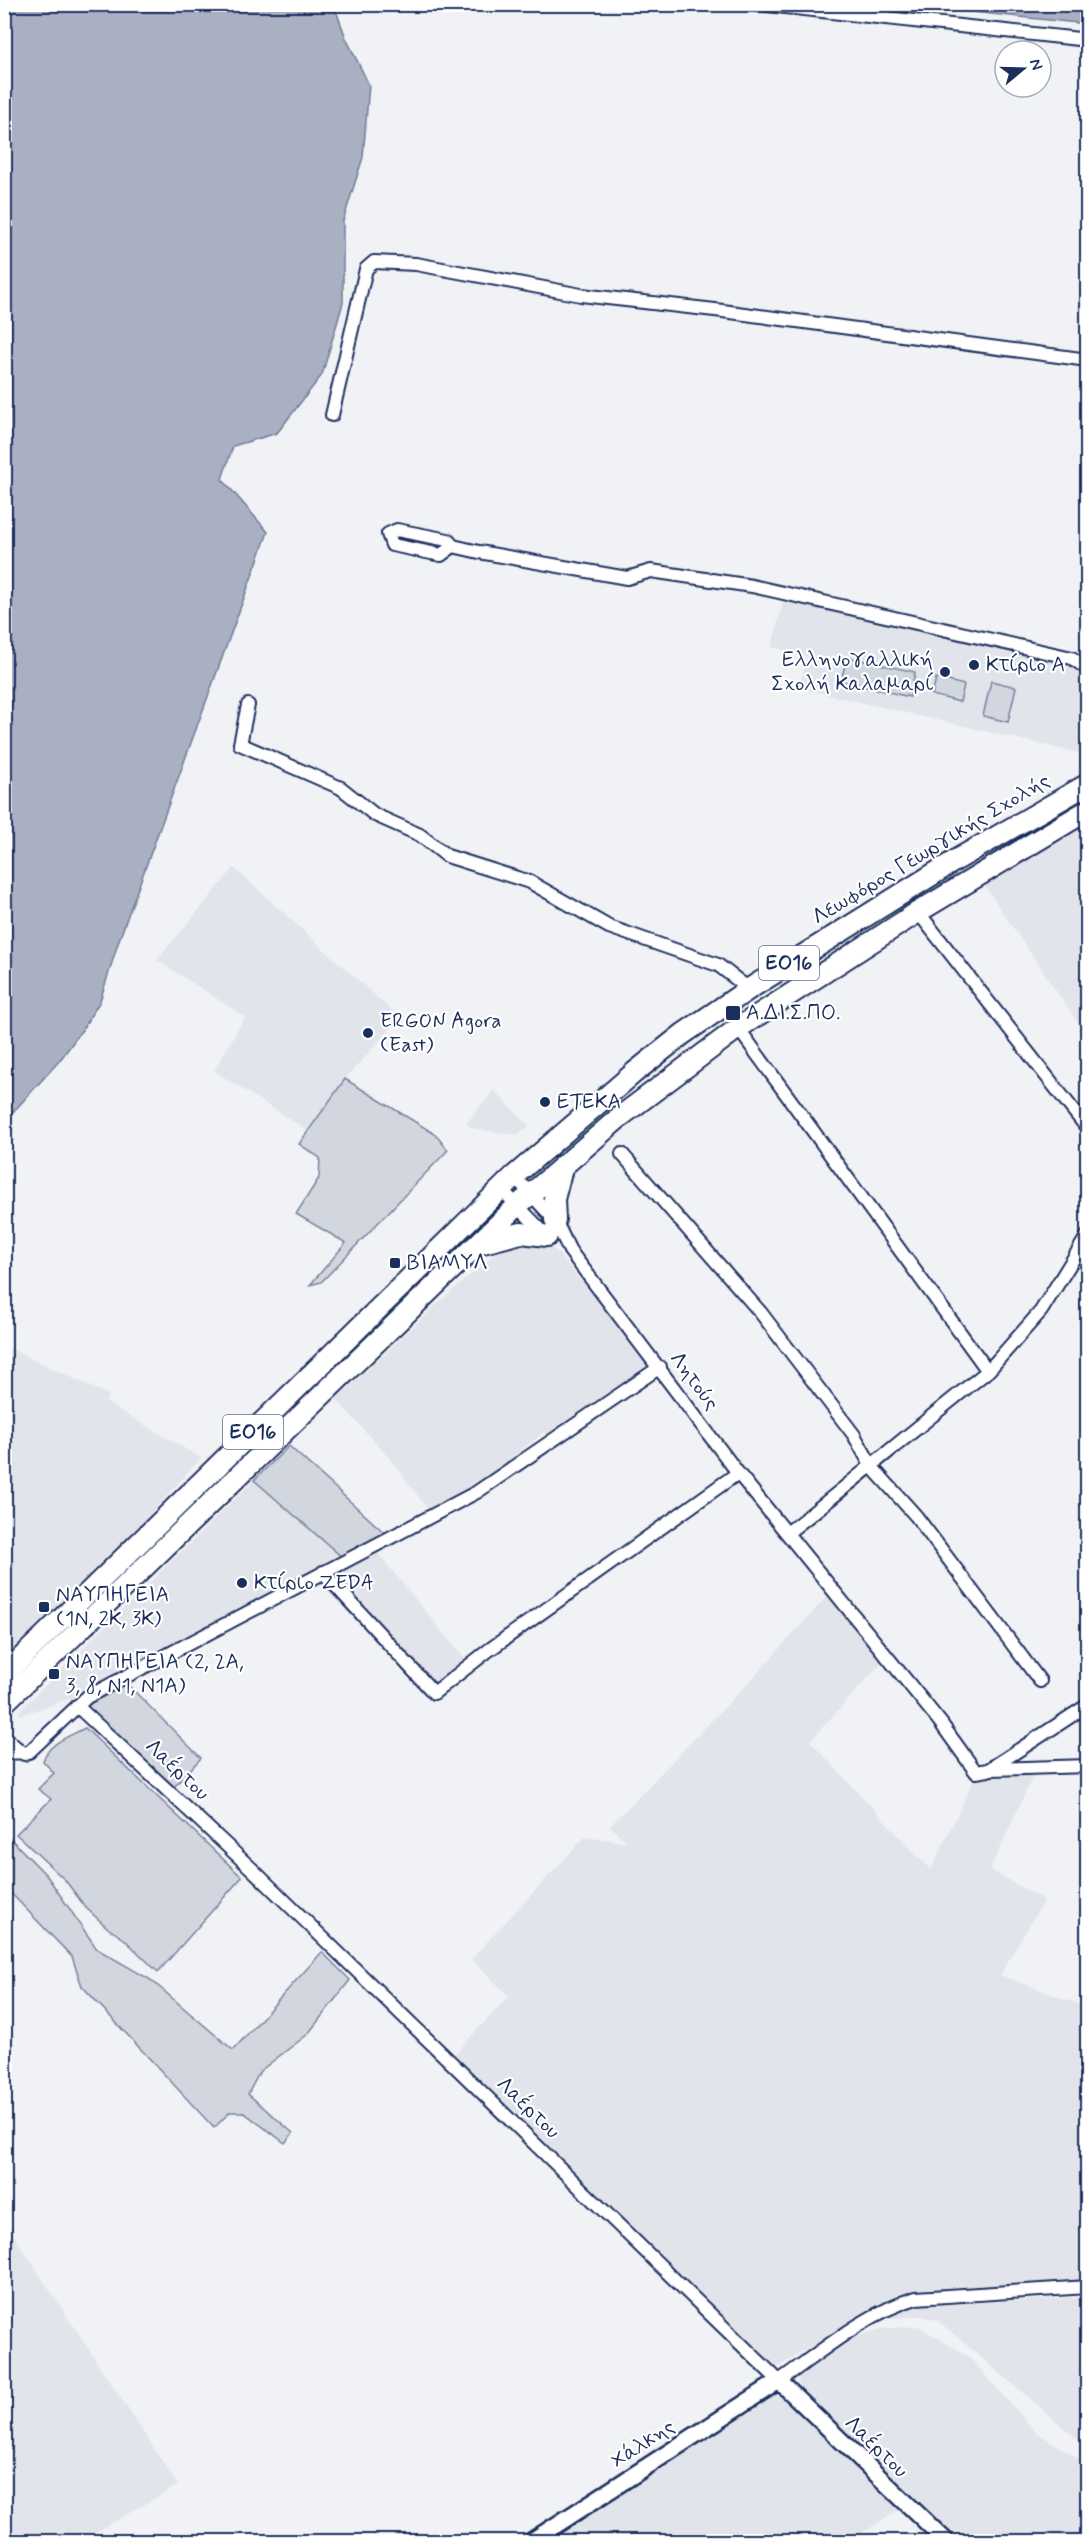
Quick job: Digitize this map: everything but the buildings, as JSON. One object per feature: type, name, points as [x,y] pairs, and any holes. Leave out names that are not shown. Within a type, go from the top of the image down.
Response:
[{"type":"main road","name":"Λεωφόρος Γεωργικής Σχολής","points":[[4,1675],[508,1183],[659,1052],[749,989],[956,860],[1088,784]]},
{"type":"main road","name":"ΕΟ16","points":[[4,1703],[524,1200],[664,1081],[738,1028],[918,912],[1088,810]]},
{"type":"main road","points":[[478,1245],[512,1234],[551,1228],[554,1199],[563,1165]]},
{"type":"street","points":[[758,4],[1088,40]]},
{"type":"street","points":[[332,415],[366,269],[374,262],[416,264],[581,295],[715,309],[1088,360]]},
{"type":"street","points":[[453,546],[627,578],[651,571],[763,588],[1072,658],[1088,669]]},
{"type":"street","points":[[248,705],[240,744],[341,788],[375,815],[420,835],[447,856],[530,882],[609,927],[718,965],[749,989]]},
{"type":"street","points":[[918,912],[1088,1129]]},
{"type":"street","points":[[738,1028],[988,1371]]},
{"type":"street","points":[[622,1154],[762,1313],[854,1435],[872,1467],[916,1516],[1040,1682]]},
{"type":"street","name":"Λητούς","points":[[508,1183],[570,1251],[738,1473],[940,1722],[976,1772],[982,1773],[990,1769]]},
{"type":"street","name":"Λητούς","points":[[508,1183],[570,1251]]},
{"type":"street","points":[[787,1533],[872,1467],[914,1428],[988,1371],[1041,1311],[1088,1235]]},
{"type":"street","points":[[4,1753],[24,1754],[33,1749],[77,1706],[96,1692],[477,1492],[660,1367]]},
{"type":"street","points":[[323,1572],[435,1693],[489,1650],[738,1473]]},
{"type":"street","points":[[990,1769],[1088,1705]]},
{"type":"street","name":"Λαέρτου","points":[[77,1706],[254,1871],[947,2541]]},
{"type":"street","points":[[4,1737],[24,1754]]},
{"type":"street","points":[[990,1769],[1088,1766]]},
{"type":"street","points":[[779,2381],[875,2316],[916,2298],[1088,2287]]},
{"type":"street","name":"Χάλκης","points":[[530,2541],[779,2381]]},
{"type":"shaded area","name":"Ελληνογαλλική Σχολή Καλαμαρί","points":[[786,588],[1087,657],[1087,755],[799,688],[807,656],[772,647]]},
{"type":"shaded area","points":[[847,657],[915,672],[910,697],[841,681]]},
{"type":"shaded area","points":[[936,678],[964,685],[960,702],[932,695]]},
{"type":"shaded area","points":[[991,681],[1016,687],[1008,722],[983,716]]},
{"type":"shaded area","points":[[1087,819],[1087,1036],[982,882]]},
{"type":"shaded area","points":[[234,868],[400,1018],[345,1079],[308,1131],[214,1071],[245,1017],[157,960]]},
{"type":"shaded area","points":[[345,1079],[435,1134],[448,1150],[321,1282],[310,1285],[346,1243],[296,1214],[319,1178],[320,1158],[299,1144]]},
{"type":"shaded area","points":[[494,1090],[529,1126],[517,1135],[475,1129],[466,1124]]},
{"type":"shaded area","points":[[510,1241],[539,1241],[555,1250],[654,1366],[551,1437],[545,1431],[489,1477],[431,1513],[391,1460],[336,1399],[437,1304]]},
{"type":"shaded area","points":[[5,1346],[109,1395],[105,1402],[201,1458],[5,1675]]},
{"type":"shaded area","points":[[289,1446],[387,1535],[343,1558],[254,1480]]},
{"type":"shaded area","points":[[254,1480],[343,1558],[81,1695],[21,1715],[19,1711]]},
{"type":"shaded area","points":[[376,1551],[468,1663],[430,1695],[319,1583]]},
{"type":"shaded area","points":[[830,1593],[885,1659],[810,1741],[931,1870],[975,1777],[1034,1774],[990,1870],[1044,1900],[1000,1975],[1081,2005],[1082,2053],[1088,2053],[1087,2283],[944,2288],[907,2293],[867,2310],[775,2369],[451,2058],[509,1996],[471,1959],[586,1836],[628,1843],[610,1826],[751,1680]]},
{"type":"shaded area","points":[[126,1683],[201,1758],[174,1787],[86,1706]]},
{"type":"shaded area","points":[[85,1728],[242,1877],[158,1972],[124,1939],[86,1908],[65,1880],[16,1834],[51,1799],[38,1789],[54,1773],[43,1761],[46,1755],[60,1741]]},
{"type":"shaded area","points":[[5,1833],[47,1876],[97,1949],[151,1980],[233,2050],[322,1952],[350,1980],[308,2034],[260,2071],[248,2094],[293,2133],[285,2143],[243,2112],[230,2112],[214,2128],[82,1986],[72,1957],[5,1887]]},
{"type":"shaded area","points":[[5,2222],[178,2485],[81,2541],[5,2541]]},
{"type":"shaded area","points":[[1087,2297],[1087,2447],[937,2320],[921,2316],[887,2318],[902,2307]]},
{"type":"shaded area","points":[[918,2326],[968,2356],[1036,2432],[1087,2464],[1087,2541],[954,2541],[799,2395],[798,2371],[854,2337],[880,2329]]},
{"type":"shaded area","points":[[770,2394],[787,2399],[902,2508],[849,2541],[537,2542]]},
{"type":"water","points":[[5,4],[334,5],[346,38],[369,85],[363,157],[343,221],[343,303],[322,375],[277,433],[233,446],[222,479],[268,532],[119,940],[100,1001],[60,1060],[5,1121]]},
{"type":"water","points":[[904,5],[1087,5],[1087,24]]},
{"type":"place","name":"Κτίριο Α","points":[[974,665]]},
{"type":"place","name":"Ελληνογαλλική Σχολή Καλαμαρί","points":[[945,672]]},
{"type":"place","name":"Α.ΔΙ.Σ.ΠΟ.","points":[[733,1013]]},
{"type":"place","name":"ERGON Agora (East)","points":[[368,1033]]},
{"type":"place","name":"ΕΤΕΚΑ","points":[[545,1102]]},
{"type":"place","name":"ΒΙΑΜΥΛ","points":[[395,1263]]},
{"type":"place","name":"Κτίριο ZEDA","points":[[242,1583]]},
{"type":"place","name":"ΝΑΥΠΗΓΕΙΑ (1Ν, 2Κ, 3Κ)","points":[[44,1607]]},
{"type":"place","name":"ΝΑΥΠΗΓΕΙΑ (2, 2Α, 3, 8, Ν1, Ν1Α)","points":[[54,1674]]}]
